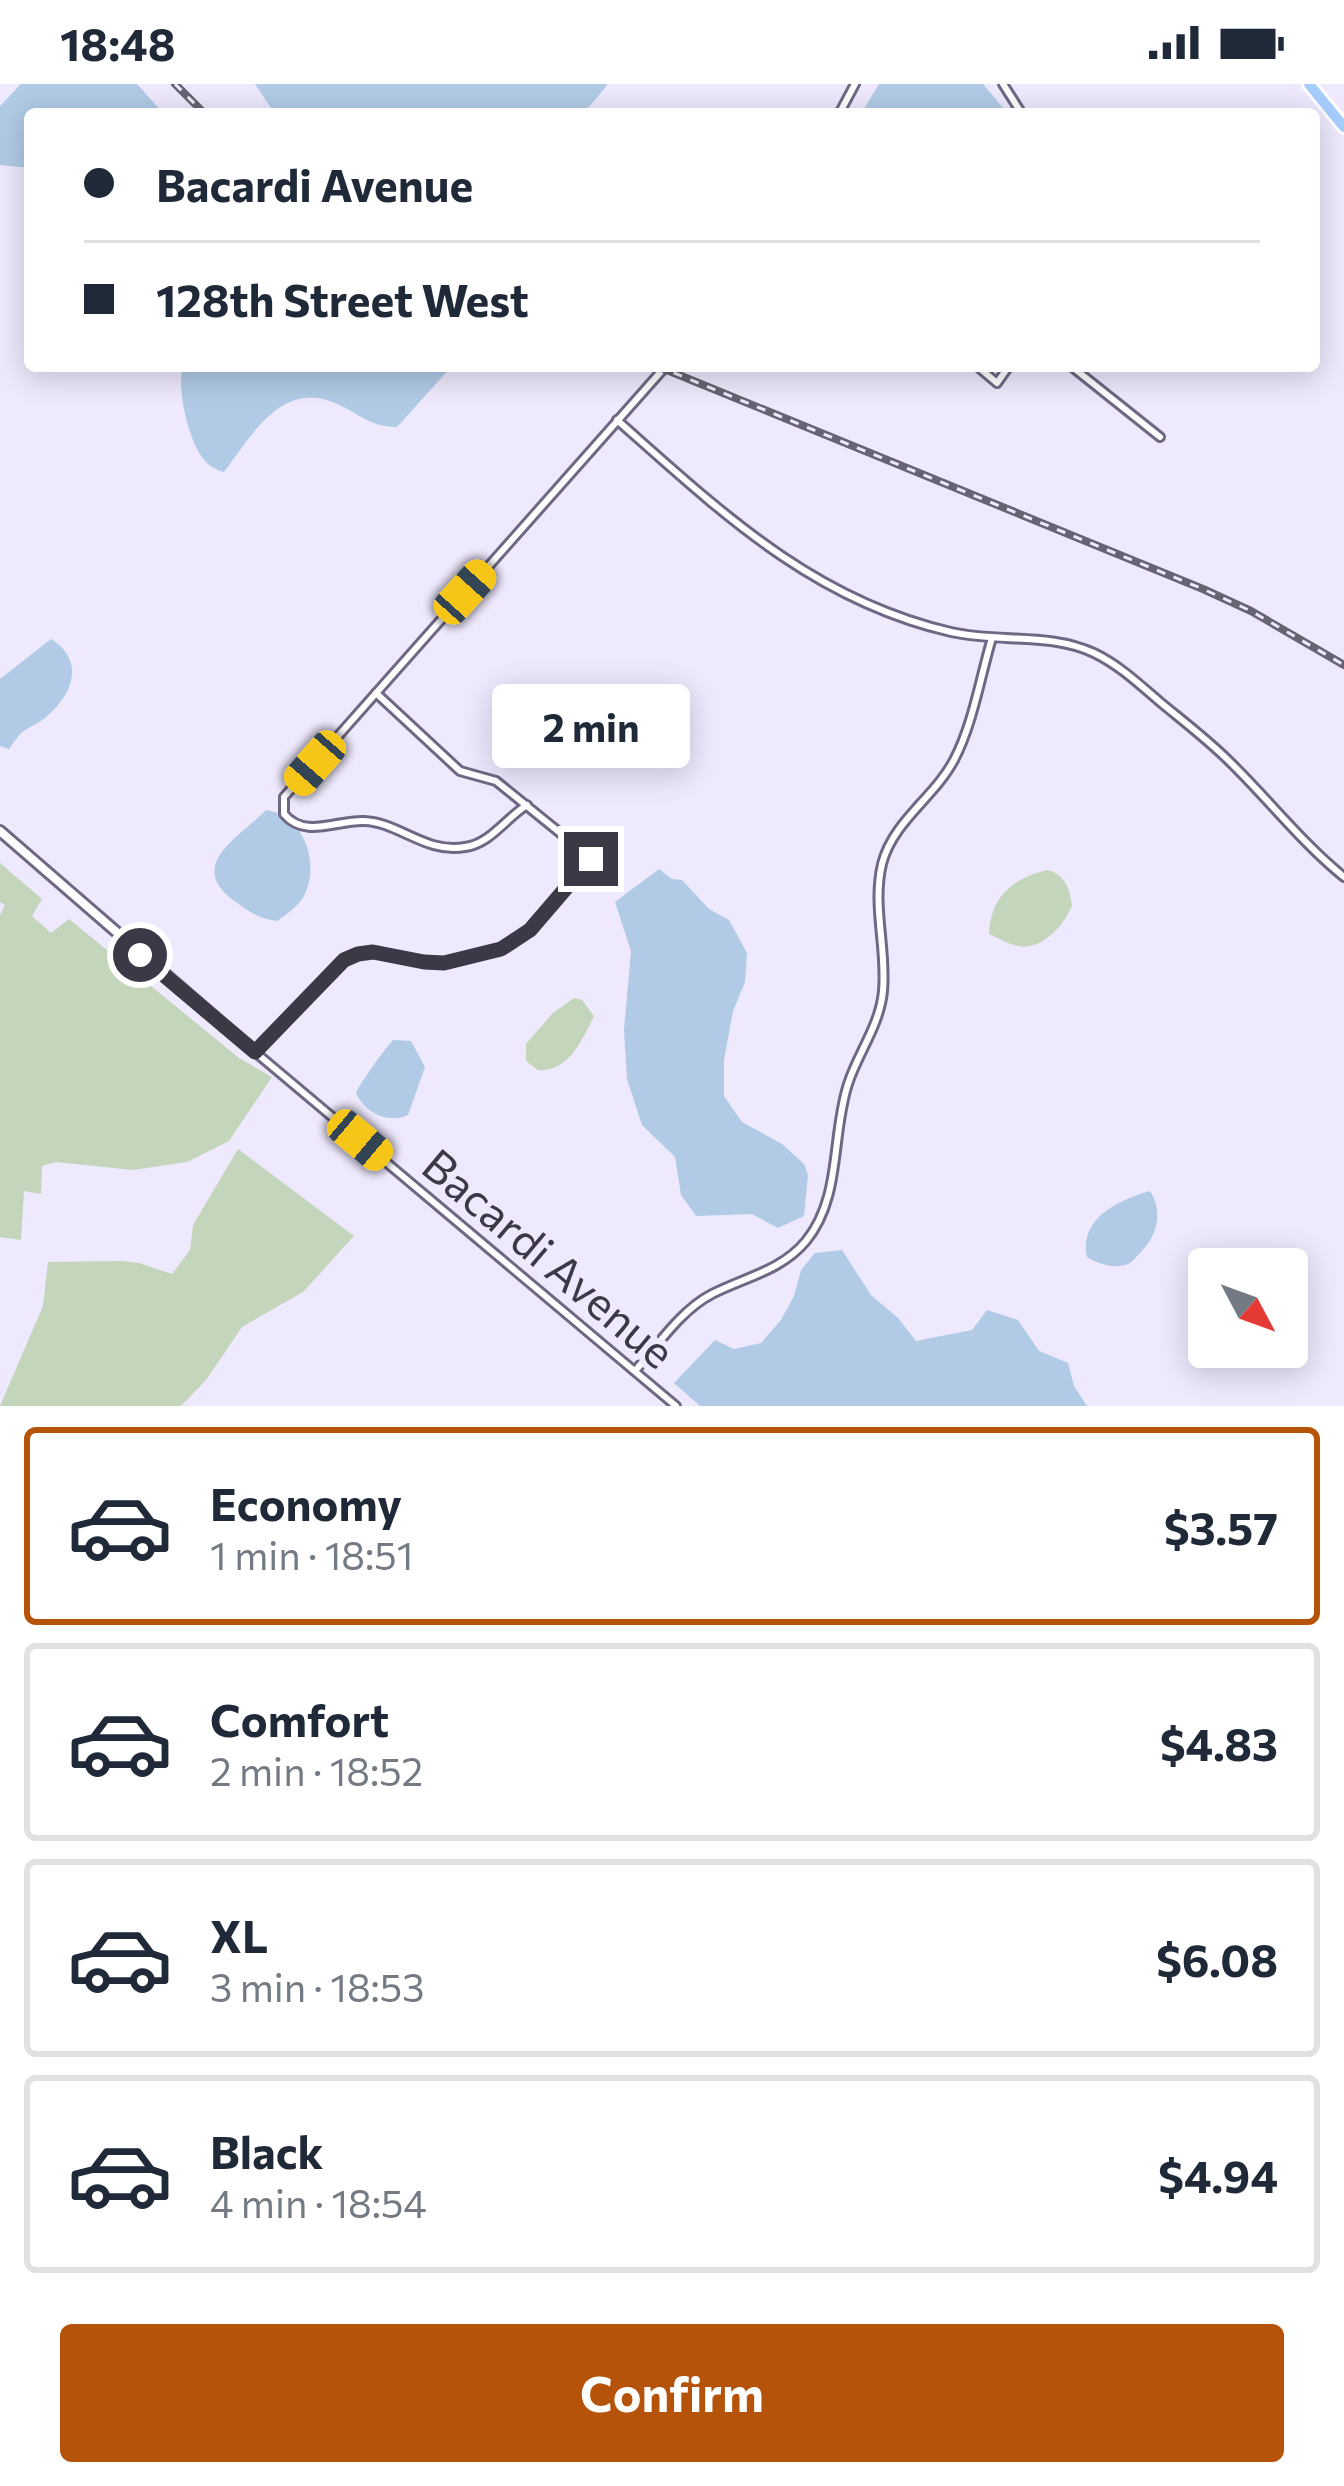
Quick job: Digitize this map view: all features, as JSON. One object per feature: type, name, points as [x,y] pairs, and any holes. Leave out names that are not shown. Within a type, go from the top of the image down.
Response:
[{"type":"main road","points":[[1309,84],[1344,127]]},
{"type":"street","points":[[527,806],[487,839],[468,848],[448,848],[369,821],[296,826],[284,814],[284,797],[661,372]]},
{"type":"street","points":[[984,372],[997,383],[1005,372]]},
{"type":"street","points":[[1078,372],[1160,437]]},
{"type":"street","points":[[617,420],[738,527],[810,575],[857,599],[951,632],[1066,643],[1095,653],[1124,671],[1227,759],[1344,877]]},
{"type":"street","points":[[634,1371],[693,1307],[783,1262],[805,1243],[820,1219],[829,1193],[846,1089],[883,997],[885,962],[877,903],[883,863],[901,826],[956,758],[992,638]]},
{"type":"street","points":[[376,693],[460,771],[496,781],[612,875]]},
{"type":"street","name":"Bacardi Avenue","points":[[0,831],[676,1406]]},
{"type":"street","points":[[255,1052],[344,960],[373,952],[444,963],[501,949],[530,930],[591,859]]},
{"type":"green space","points":[[0,863],[42,899],[32,916],[51,933],[69,919],[239,1058],[272,1077],[229,1141],[187,1162],[133,1170],[56,1162],[42,1166],[41,1194],[24,1191],[21,1240],[0,1237],[0,915],[5,905],[0,902]]},
{"type":"green space","points":[[1047,870],[1062,879],[1071,900],[1058,928],[1044,941],[1027,946],[989,934],[994,909],[1006,891],[1023,878]]},
{"type":"green space","points":[[574,998],[582,1000],[594,1016],[590,1025],[566,1060],[538,1070],[526,1061],[526,1044],[553,1013]]},
{"type":"green space","points":[[238,1149],[354,1236],[303,1292],[242,1327],[206,1380],[181,1406],[0,1406],[43,1306],[48,1262],[121,1261],[172,1274],[190,1250],[193,1225]]},
{"type":"water","points":[[21,84],[137,84],[159,108],[24,108],[24,167],[0,165],[0,106]]},
{"type":"water","points":[[255,84],[608,84],[587,108],[271,108]]},
{"type":"water","points":[[879,84],[983,84],[1003,108],[865,108]]},
{"type":"water","points":[[447,372],[397,427],[371,422],[316,398],[284,405],[257,428],[224,472],[205,461],[191,435],[181,375]]},
{"type":"water","points":[[51,639],[69,657],[72,678],[68,689],[55,709],[21,733],[9,749],[0,746],[0,679]]},
{"type":"water","points":[[266,810],[299,830],[309,854],[309,881],[303,898],[277,921],[238,904],[215,875],[222,852]]},
{"type":"water","points":[[659,869],[682,880],[709,909],[729,920],[747,953],[745,982],[733,1011],[724,1060],[724,1096],[742,1122],[782,1144],[804,1164],[808,1175],[804,1216],[778,1228],[752,1214],[696,1216],[681,1195],[675,1157],[642,1125],[627,1079],[624,1030],[631,951],[615,902]]},
{"type":"water","points":[[393,1040],[411,1041],[425,1067],[408,1115],[393,1118],[371,1111],[356,1093]]},
{"type":"water","points":[[1150,1191],[1157,1223],[1135,1258],[1115,1266],[1087,1257],[1086,1243],[1095,1221],[1114,1206]]},
{"type":"water","points":[[842,1250],[871,1295],[916,1341],[972,1330],[987,1310],[1018,1320],[1039,1351],[1068,1363],[1074,1386],[1087,1406],[700,1406],[674,1383],[715,1340],[734,1349],[761,1343],[781,1320],[801,1270],[815,1253]]},
{"type":"railway","points":[[175,84],[199,108]]},
{"type":"railway","points":[[672,372],[1203,589],[1344,665]]},
{"type":"route","points":[[140,955],[255,1052],[344,960],[373,952],[444,963],[501,949],[530,930],[591,859]]}]
